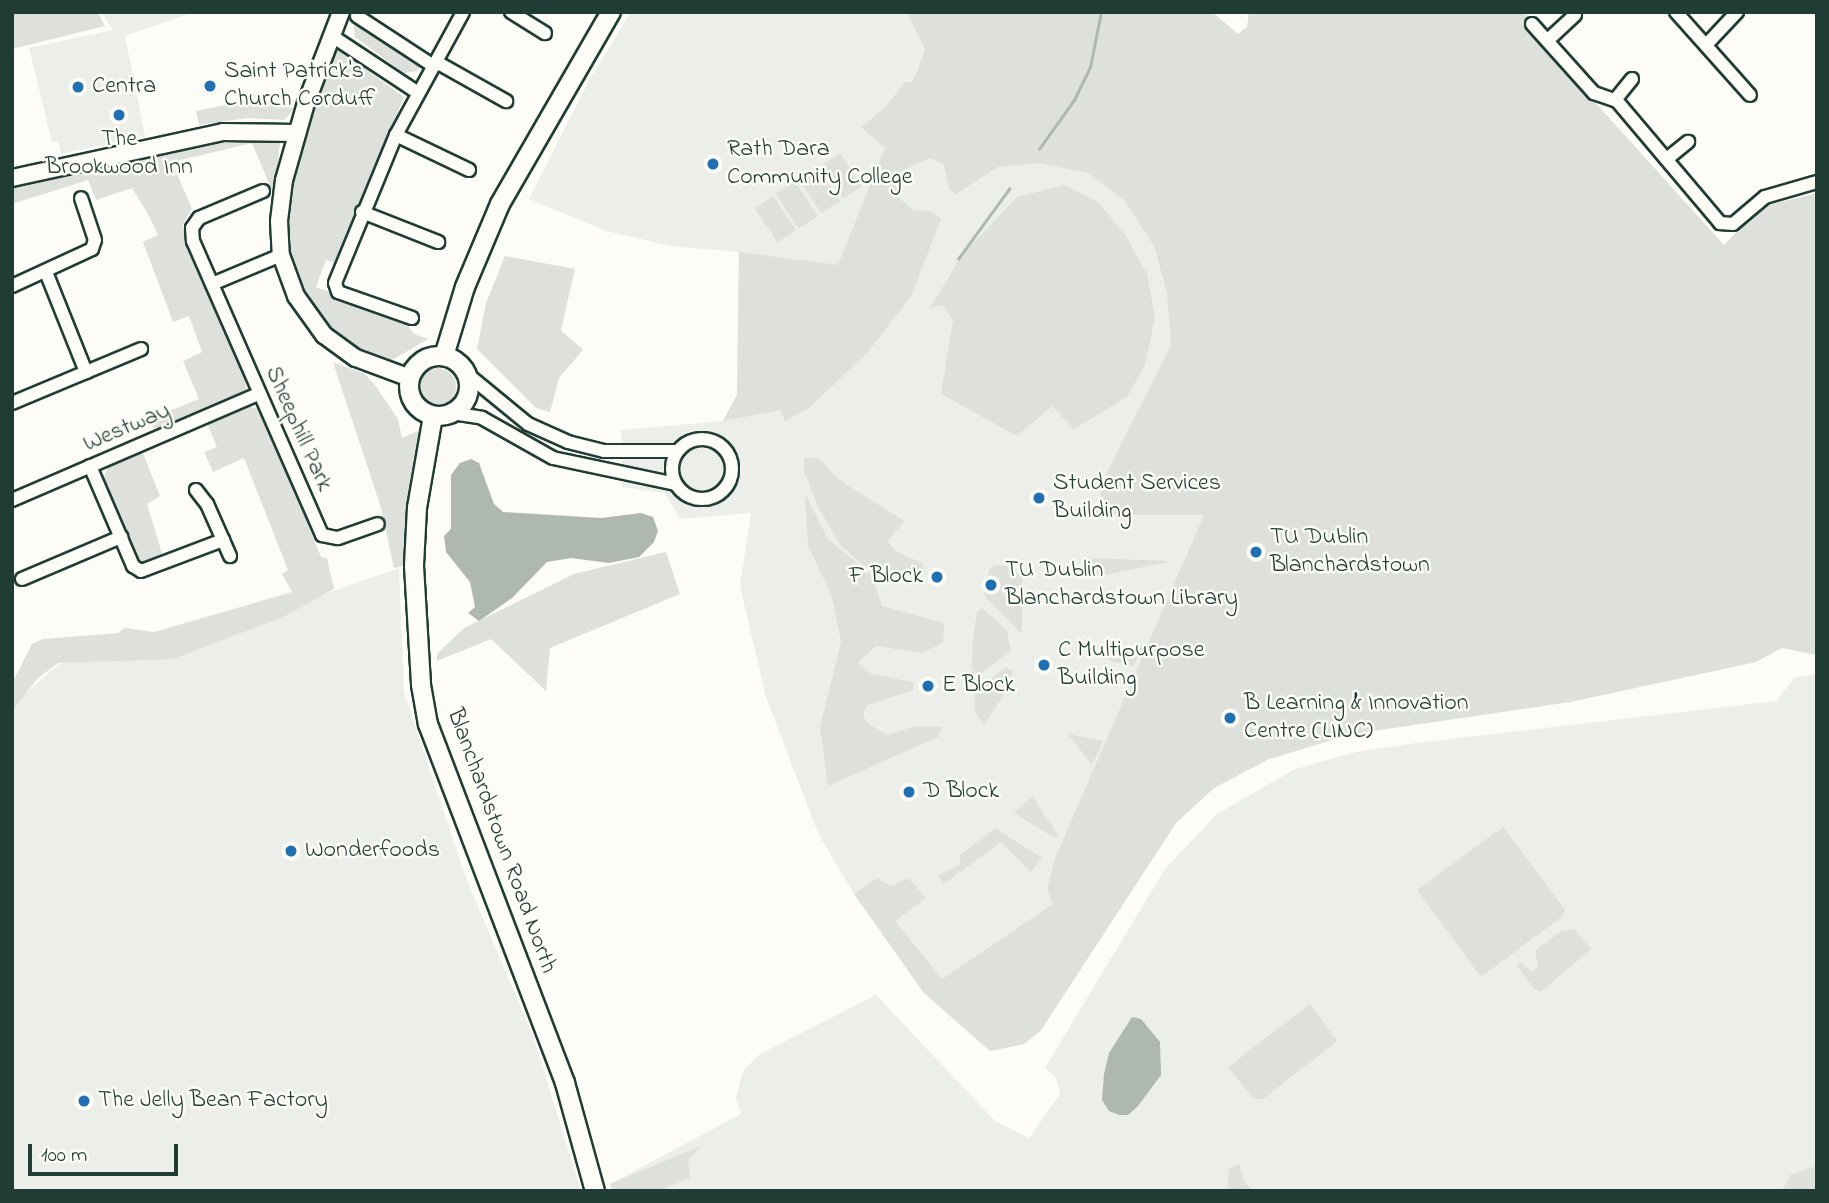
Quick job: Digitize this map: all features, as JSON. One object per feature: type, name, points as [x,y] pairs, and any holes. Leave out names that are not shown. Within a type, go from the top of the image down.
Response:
[{"type":"main road","points":[[444,356],[465,287],[500,204],[611,12]]},
{"type":"main road","points":[[444,356],[467,374],[466,401],[453,414],[433,416],[415,405],[410,378],[424,360],[444,356]]},
{"type":"main road","name":"Blanchardstown Road North","points":[[433,416],[417,508],[414,566],[421,685],[428,724],[565,1083],[595,1191]]},
{"type":"street","points":[[412,318],[338,292],[335,283],[396,135],[417,92],[463,12]]},
{"type":"street","points":[[511,12],[545,33]]},
{"type":"street","points":[[1676,12],[1750,95]]},
{"type":"street","points":[[1707,44],[1737,12]]},
{"type":"street","points":[[410,378],[356,358],[324,335],[296,296],[281,255],[281,201],[297,132],[332,36],[349,14],[432,65],[440,64],[506,101]]},
{"type":"street","points":[[1548,40],[1575,15]]},
{"type":"street","points":[[1532,24],[1594,93],[1615,100],[1668,158],[1672,172],[1725,225],[1765,197],[1817,182]]},
{"type":"street","points":[[332,36],[417,92]]},
{"type":"street","points":[[1615,100],[1632,79]]},
{"type":"street","points":[[12,178],[223,132],[297,132]]},
{"type":"street","points":[[396,135],[469,170]]},
{"type":"street","points":[[1668,158],[1688,142]]},
{"type":"street","name":"Sheephill Park","points":[[263,191],[194,223],[193,241],[322,535],[338,538],[379,524]]},
{"type":"street","points":[[12,286],[94,247],[81,198]]},
{"type":"street","points":[[362,212],[438,242]]},
{"type":"street","points":[[212,284],[281,255]]},
{"type":"street","points":[[46,272],[86,372]]},
{"type":"street","points":[[12,402],[141,349]]},
{"type":"street","points":[[453,414],[482,418],[553,458],[675,484],[695,499],[713,497],[727,486],[733,468],[726,450],[709,439],[690,441],[677,450],[614,452],[568,442],[528,424],[467,374]]},
{"type":"street","name":"Westway","points":[[12,500],[258,394]]},
{"type":"street","points":[[675,484],[672,464],[677,450]]},
{"type":"street","points":[[90,466],[121,537],[141,571],[223,540]]},
{"type":"street","points":[[196,490],[207,504],[230,556]]},
{"type":"street","points":[[22,579],[121,537]]},
{"type":"shaded area","points":[[12,12],[98,12],[105,26],[12,49]]},
{"type":"shaded area","points":[[101,12],[194,12],[125,36],[145,136],[61,154],[58,141],[52,142],[29,48],[113,30]]},
{"type":"shaded area","name":"TU Dublin Blanchardstown","points":[[631,12],[916,12],[927,42],[893,128],[1123,145],[1756,662],[1570,702],[1352,734],[1269,759],[1214,788],[1176,823],[1041,1030],[1024,1044],[990,1051],[924,993],[854,894],[818,833],[766,697],[740,586],[751,513],[680,519],[665,493],[622,487],[621,430],[723,421],[737,395],[739,252],[671,246],[606,231],[529,199],[591,77]]},
{"type":"shaded area","name":"TU Dublin Blanchardstown","points":[[907,12],[1212,12],[1238,34],[1247,27],[1249,12],[1525,12],[1573,78],[1724,245],[1761,207],[1817,193],[1817,655],[1782,648],[1756,662],[1570,702],[1352,734],[1269,759],[1214,788],[1176,823],[1041,1030],[1024,1044],[990,1051],[924,993],[854,894],[877,878],[891,886],[908,878],[926,898],[895,921],[942,979],[1053,904],[1047,889],[1056,856],[1204,515],[1095,515],[1107,472],[1171,345],[1167,292],[1154,246],[1124,200],[1088,173],[1038,163],[998,167],[956,194],[949,189],[944,165],[931,158],[903,170],[899,198],[913,210],[930,211],[941,219],[911,296],[868,352],[809,408],[785,421],[781,410],[723,421],[737,395],[739,252],[838,265],[885,148],[861,127],[884,109],[905,82],[912,82],[925,49]]},
{"type":"shaded area","points":[[353,19],[422,62],[417,71],[404,73],[355,37]]},
{"type":"shaded area","points":[[337,48],[404,97],[335,263],[326,260],[316,287],[403,319],[414,334],[428,339],[392,360],[356,350],[316,315],[291,266],[287,247],[296,153]]},
{"type":"shaded area","points":[[240,102],[295,108],[284,120],[248,118],[199,125],[196,111]]},
{"type":"shaded area","points":[[231,139],[280,143],[274,195],[252,143],[172,162],[192,209],[183,224],[186,238],[243,370],[247,391],[200,414],[154,429],[150,419],[199,399],[183,361],[202,352],[189,316],[173,322],[143,242],[158,235],[147,212],[132,188],[96,200],[88,180],[12,204],[12,185]]},
{"type":"shaded area","points":[[840,153],[862,187],[843,199],[822,165]]},
{"type":"shaded area","points":[[817,167],[840,201],[822,213],[799,179]]},
{"type":"shaded area","points":[[795,181],[818,216],[799,229],[776,194]]},
{"type":"shaded area","points":[[1064,185],[1098,202],[1126,236],[1147,274],[1155,318],[1145,365],[1127,397],[1074,429],[1052,406],[1017,436],[941,394],[953,320],[943,305],[930,308],[962,255],[1017,197]]},
{"type":"shaded area","points":[[773,196],[796,230],[778,242],[755,208]]},
{"type":"shaded area","points":[[505,256],[575,269],[561,330],[583,350],[559,378],[550,412],[536,408],[477,349],[486,303]]},
{"type":"shaded area","points":[[333,362],[365,374],[375,385],[398,419],[402,438],[420,430],[407,565],[394,568],[381,508]]},
{"type":"shaded area","points":[[437,368],[451,373],[456,387],[451,401],[437,406],[423,401],[418,387],[423,373]]},
{"type":"shaded area","points":[[246,406],[259,409],[265,419],[321,557],[327,558],[334,589],[285,616],[173,659],[58,663],[37,679],[12,711],[12,684],[32,644],[43,639],[118,633],[125,628],[154,632],[292,592],[282,574],[288,570],[244,458],[213,472],[204,452],[217,447],[207,423]]},
{"type":"shaded area","points":[[142,451],[160,496],[147,504],[164,560],[145,565],[134,554],[103,480],[109,465]]},
{"type":"shaded area","points":[[804,458],[819,458],[838,479],[904,521],[888,541],[895,551],[924,564],[922,572],[917,575],[867,568],[841,546],[818,507],[804,471]]},
{"type":"shaded area","points":[[471,459],[479,463],[494,504],[503,512],[601,518],[641,513],[653,517],[658,531],[654,542],[639,557],[609,563],[571,558],[547,562],[512,598],[479,621],[468,613],[475,607],[470,582],[446,552],[444,536],[451,529],[451,475],[460,463]]},
{"type":"shaded area","points":[[805,494],[828,539],[871,575],[882,606],[944,623],[943,643],[921,653],[876,646],[858,662],[871,674],[913,682],[914,690],[867,705],[863,714],[866,722],[887,735],[916,726],[942,727],[938,737],[828,786],[820,726],[841,642],[832,596],[808,546]]},
{"type":"shaded area","points":[[666,552],[680,594],[550,648],[546,691],[491,639],[437,661],[437,654],[464,628],[574,574]]},
{"type":"shaded area","points":[[1088,558],[1172,561],[1090,578]]},
{"type":"shaded area","points":[[996,565],[1009,566],[1022,576],[1022,634],[987,599],[983,589],[990,568]]},
{"type":"shaded area","points":[[399,568],[404,692],[466,878],[533,1036],[581,1191],[12,1191],[12,705],[59,664],[97,659],[282,609]]},
{"type":"shaded area","points":[[982,608],[1007,630],[1011,651],[979,675],[972,669],[973,637],[977,612]]},
{"type":"shaded area","points":[[1143,646],[1133,667],[1088,654]]},
{"type":"shaded area","points":[[1006,667],[1013,671],[1010,685],[984,725],[975,712],[975,692]]},
{"type":"shaded area","points":[[1817,674],[1817,1191],[612,1191],[610,1184],[741,1114],[736,1097],[743,1071],[760,1054],[876,995],[995,1121],[1029,1138],[1060,1094],[1056,1078],[1045,1068],[1165,869],[1217,814],[1295,769],[1356,752],[1417,743],[1776,701],[1795,677]]},
{"type":"shaded area","points":[[1068,734],[1103,741],[1092,765]]},
{"type":"shaded area","points":[[1032,796],[1058,835],[1055,838],[1014,813]]},
{"type":"shaded area","points":[[1503,827],[1565,910],[1563,916],[1481,977],[1417,890]]},
{"type":"shaded area","points":[[995,828],[1042,858],[1031,872],[1001,842],[944,884],[937,876],[961,864],[959,856]]},
{"type":"shaded area","points":[[1574,929],[1591,949],[1541,992],[1533,988],[1516,964],[1522,963],[1532,972],[1538,967],[1535,951],[1561,931]]},
{"type":"shaded area","points":[[1310,1004],[1337,1041],[1263,1099],[1254,1099],[1228,1067]]},
{"type":"shaded area","points":[[1132,1017],[1141,1019],[1160,1042],[1161,1075],[1138,1106],[1128,1115],[1119,1115],[1109,1111],[1102,1100],[1104,1074],[1109,1053]]},
{"type":"shaded area","points":[[701,1146],[688,1160],[690,1178],[658,1191],[612,1191],[610,1184]]},
{"type":"shaded area","points":[[1239,1163],[1243,1179],[1252,1191],[1229,1191],[1229,1169]]},
{"type":"shaded area","points":[[1817,1166],[1817,1191],[1782,1191],[1790,1175]]},
{"type":"waterway","points":[[1039,149],[1074,100],[1090,67],[1101,12]]},
{"type":"waterway","points":[[958,259],[1009,189]]},
{"type":"place","name":"Saint Patrick's Church Corduff","points":[[210,86]]},
{"type":"place","name":"Centra","points":[[78,87]]},
{"type":"place","name":"The Brookwood Inn","points":[[119,115]]},
{"type":"place","name":"Rath Dara Community College","points":[[713,164]]},
{"type":"place","name":"Student Services Building","points":[[1039,498]]},
{"type":"place","name":"TU Dublin Blanchardstown","points":[[1256,552]]},
{"type":"place","name":"F Block","points":[[937,577]]},
{"type":"place","name":"TU Dublin Blanchardstown Library","points":[[991,585]]},
{"type":"place","name":"C Multipurpose Building","points":[[1044,665]]},
{"type":"place","name":"E Block","points":[[928,686]]},
{"type":"place","name":"B Learning & Innovation Centre (LINC)","points":[[1230,718]]},
{"type":"place","name":"D Block","points":[[909,792]]},
{"type":"place","name":"Wonderfoods","points":[[291,851]]},
{"type":"place","name":"The Jelly Bean Factory","points":[[84,1101]]}]
